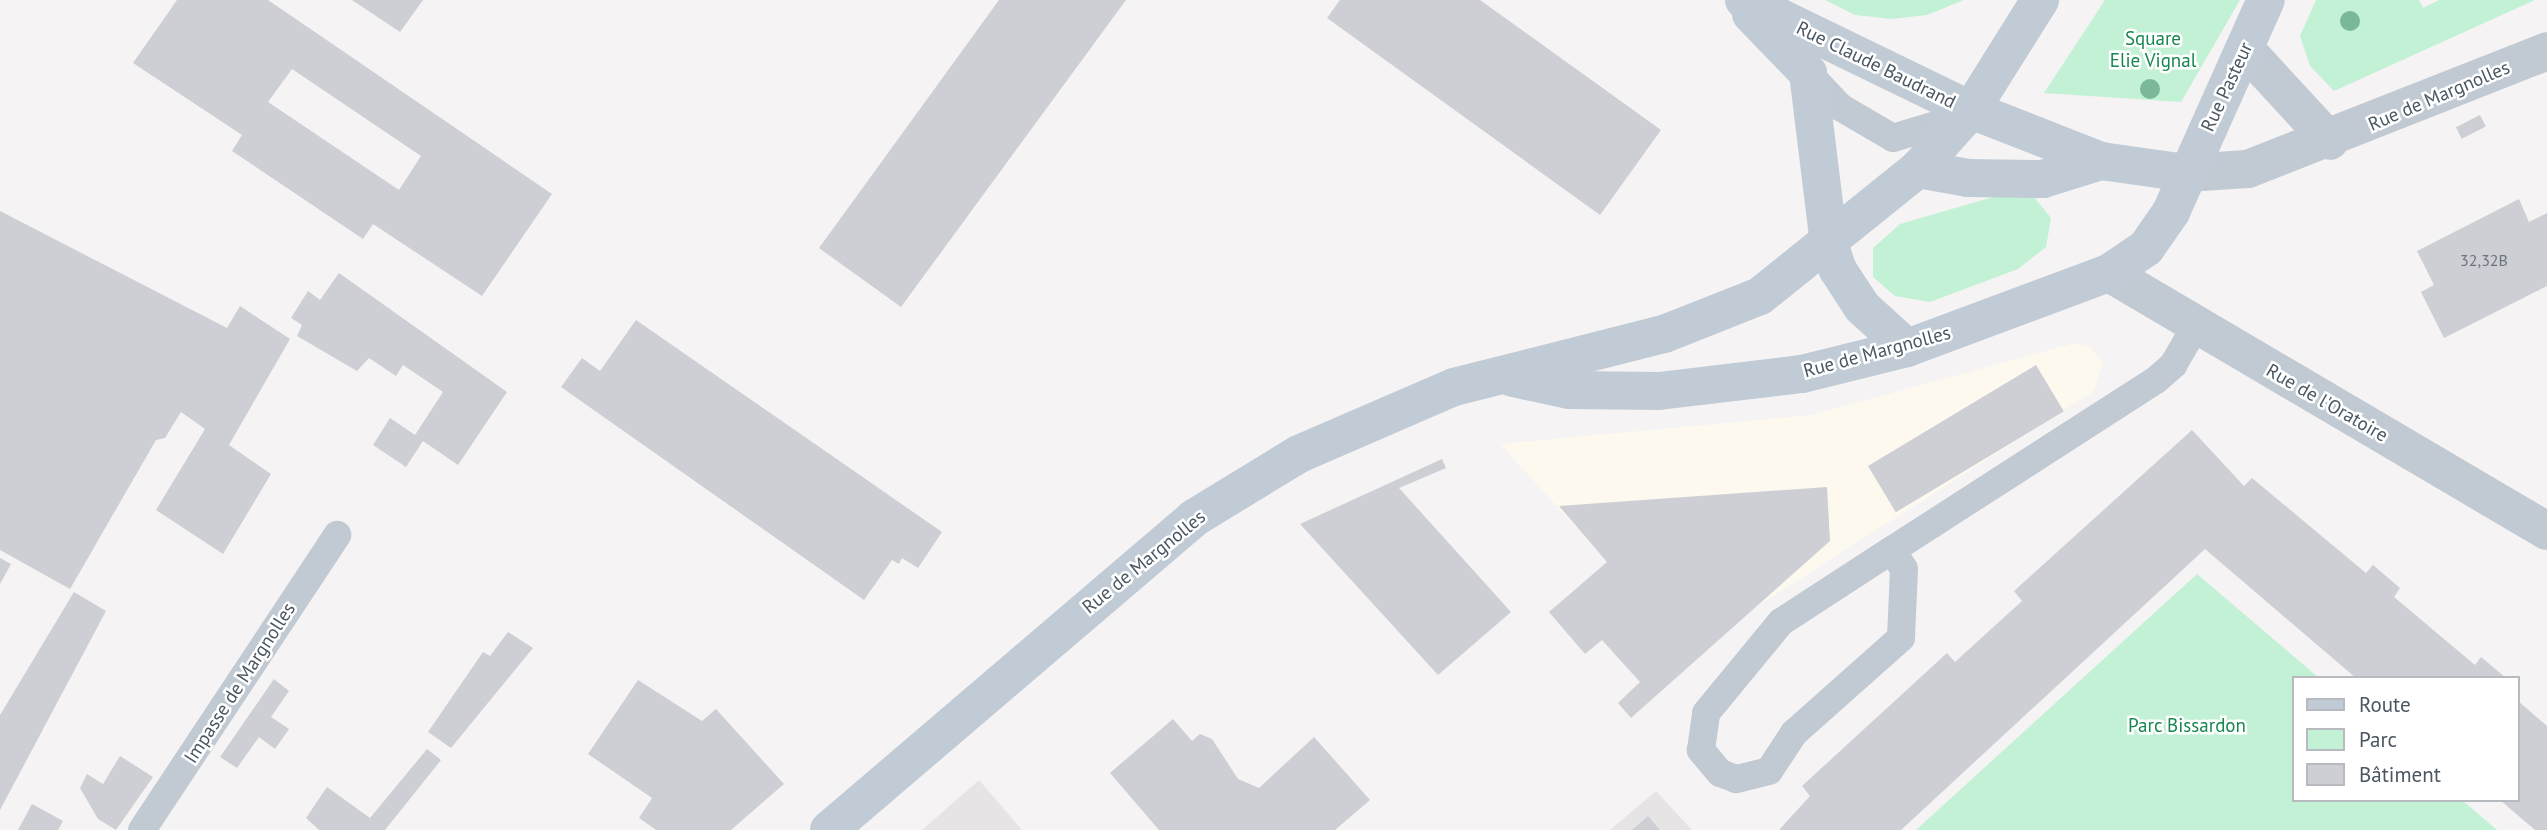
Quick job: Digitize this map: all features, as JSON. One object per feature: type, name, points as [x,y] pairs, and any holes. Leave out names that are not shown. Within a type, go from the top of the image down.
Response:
[{"type":"street","name":"Rue Claude Baudrand","points":[[1737,0],[1808,73],[1829,243]]},
{"type":"street","name":"Rue Claude Baudrand","points":[[1744,0],[1971,110]]},
{"type":"street","points":[[1971,110],[2040,0]]},
{"type":"street","name":"Rue Pasteur","points":[[2186,173],[2266,0]]},
{"type":"street","points":[[2245,49],[2330,141]]},
{"type":"street","name":"Rue de Margnolles","points":[[829,830],[1194,518],[1299,454],[1383,413],[1664,334],[1749,300],[1829,243],[1918,169],[1971,110],[2101,160],[2186,173],[2248,169],[2330,141],[2547,51]]},
{"type":"street","name":"Rue de Margnolles","points":[[1918,169],[1968,178],[2043,179],[2101,160]]},
{"type":"street","name":"Rue de Margnolles","points":[[1507,377],[1569,390],[1659,391],[1802,374],[1907,348],[2109,273],[2146,248],[2186,173]]},
{"type":"street","points":[[1829,243],[1862,307],[1907,348]]},
{"type":"street","name":"Rue de l'Oratoire","points":[[2109,273],[2547,531]]},
{"type":"lane","points":[[1808,73],[1840,107],[1893,138],[1946,127],[1971,110]]},
{"type":"lane","points":[[1892,550],[1904,569],[1901,638],[1794,733],[1769,771],[1736,779],[1720,773],[1701,750],[1706,713],[1781,622],[1892,550],[2156,380],[2174,365],[2196,326]]},
{"type":"lane","name":"Impasse de Margnolles","points":[[142,830],[337,535]]},
{"type":"shaded area","points":[[2075,343],[2090,347],[2103,363],[2094,391],[1756,607],[1696,659],[1500,444],[1811,415]]},
{"type":"shaded area","points":[[979,780],[1022,830],[922,830]]},
{"type":"shaded area","points":[[1656,791],[1692,830],[1610,830]]},
{"type":"green space","points":[[1825,0],[1964,0],[1927,15],[1892,19],[1855,15]]},
{"type":"green space","name":"Square Elie Vignal","points":[[2105,0],[2240,0],[2181,102],[2044,93]]},
{"type":"green space","points":[[2316,0],[2419,0],[2423,8],[2439,0],[2535,0],[2334,91],[2310,66],[2300,36]]},
{"type":"green space","points":[[2000,195],[2033,196],[2051,218],[2046,247],[2018,269],[1930,302],[1895,296],[1873,277],[1873,248],[1900,224]]},
{"type":"green space","name":"Parc Bissardon","points":[[2197,574],[2317,676],[2292,676],[2292,802],[2464,802],[2497,830],[1916,830]]},
{"type":"building","points":[[177,0],[268,0],[552,194],[482,296],[373,224],[363,239],[232,151],[242,135],[133,63]],"holes":[[[292,69],[421,156],[399,190],[268,102]]]},
{"type":"building","points":[[352,0],[423,0],[400,32]]},
{"type":"building","points":[[999,0],[1126,0],[901,307],[819,248]]},
{"type":"building","points":[[1340,0],[1480,0],[1661,130],[1600,215],[1327,18]]},
{"type":"building","points":[[2480,115],[2486,127],[2462,139],[2456,127]]},
{"type":"building","points":[[2519,199],[2529,222],[2547,213],[2547,286],[2444,338],[2421,292],[2434,285],[2417,251]]},
{"type":"building","points":[[0,211],[227,328],[240,306],[290,339],[229,445],[271,474],[223,554],[156,510],[205,429],[181,412],[165,438],[156,440],[70,589],[0,550]]},
{"type":"building","points":[[339,273],[507,392],[458,465],[423,441],[406,467],[373,445],[390,418],[415,435],[443,392],[403,365],[396,376],[369,358],[357,371],[297,336],[302,325],[291,318],[308,291],[320,300]]},
{"type":"building","points":[[636,320],[942,532],[918,568],[902,558],[899,564],[892,560],[864,600],[561,387],[582,358],[600,371]]},
{"type":"building","points":[[2036,365],[2064,411],[1896,512],[1868,466]]},
{"type":"building","points":[[2192,430],[2244,486],[2252,478],[2366,573],[2373,565],[2400,588],[2394,597],[2475,665],[2481,657],[2504,676],[2354,676],[2205,549],[1901,830],[1779,830],[1810,796],[1802,786],[1947,653],[1955,662],[2022,601],[2014,591]]},
{"type":"building","points":[[1442,459],[1446,468],[1399,488],[1511,612],[1438,675],[1300,524]]},
{"type":"building","points":[[1827,487],[1830,541],[1631,718],[1618,703],[1640,682],[1602,640],[1585,654],[1549,612],[1607,562],[1559,506]]},
{"type":"building","points":[[0,558],[11,564],[0,584]]},
{"type":"building","points":[[74,592],[106,611],[0,810],[0,715]]},
{"type":"building","points":[[508,632],[533,648],[451,748],[428,732],[483,652],[490,656]]},
{"type":"building","points":[[274,679],[289,691],[271,717],[289,729],[275,749],[259,737],[237,768],[220,757]]},
{"type":"building","points":[[638,680],[702,721],[716,709],[784,784],[731,830],[656,830],[639,818],[652,798],[588,754]]},
{"type":"building","points":[[2519,702],[2547,726],[2547,830],[2535,830],[2502,802],[2519,802]]},
{"type":"building","points":[[1173,719],[1192,741],[1200,734],[1212,739],[1238,779],[1259,788],[1314,737],[1370,800],[1335,830],[1159,830],[1110,773]]},
{"type":"building","points":[[427,749],[441,760],[385,830],[319,830],[306,818],[327,787],[370,818]]},
{"type":"building","points":[[120,756],[153,777],[116,830],[98,819],[80,788],[87,774],[103,784]]},
{"type":"building","points":[[32,804],[63,821],[58,830],[18,830]]},
{"type":"building","points":[[1648,816],[1660,830],[1632,830]]}]
